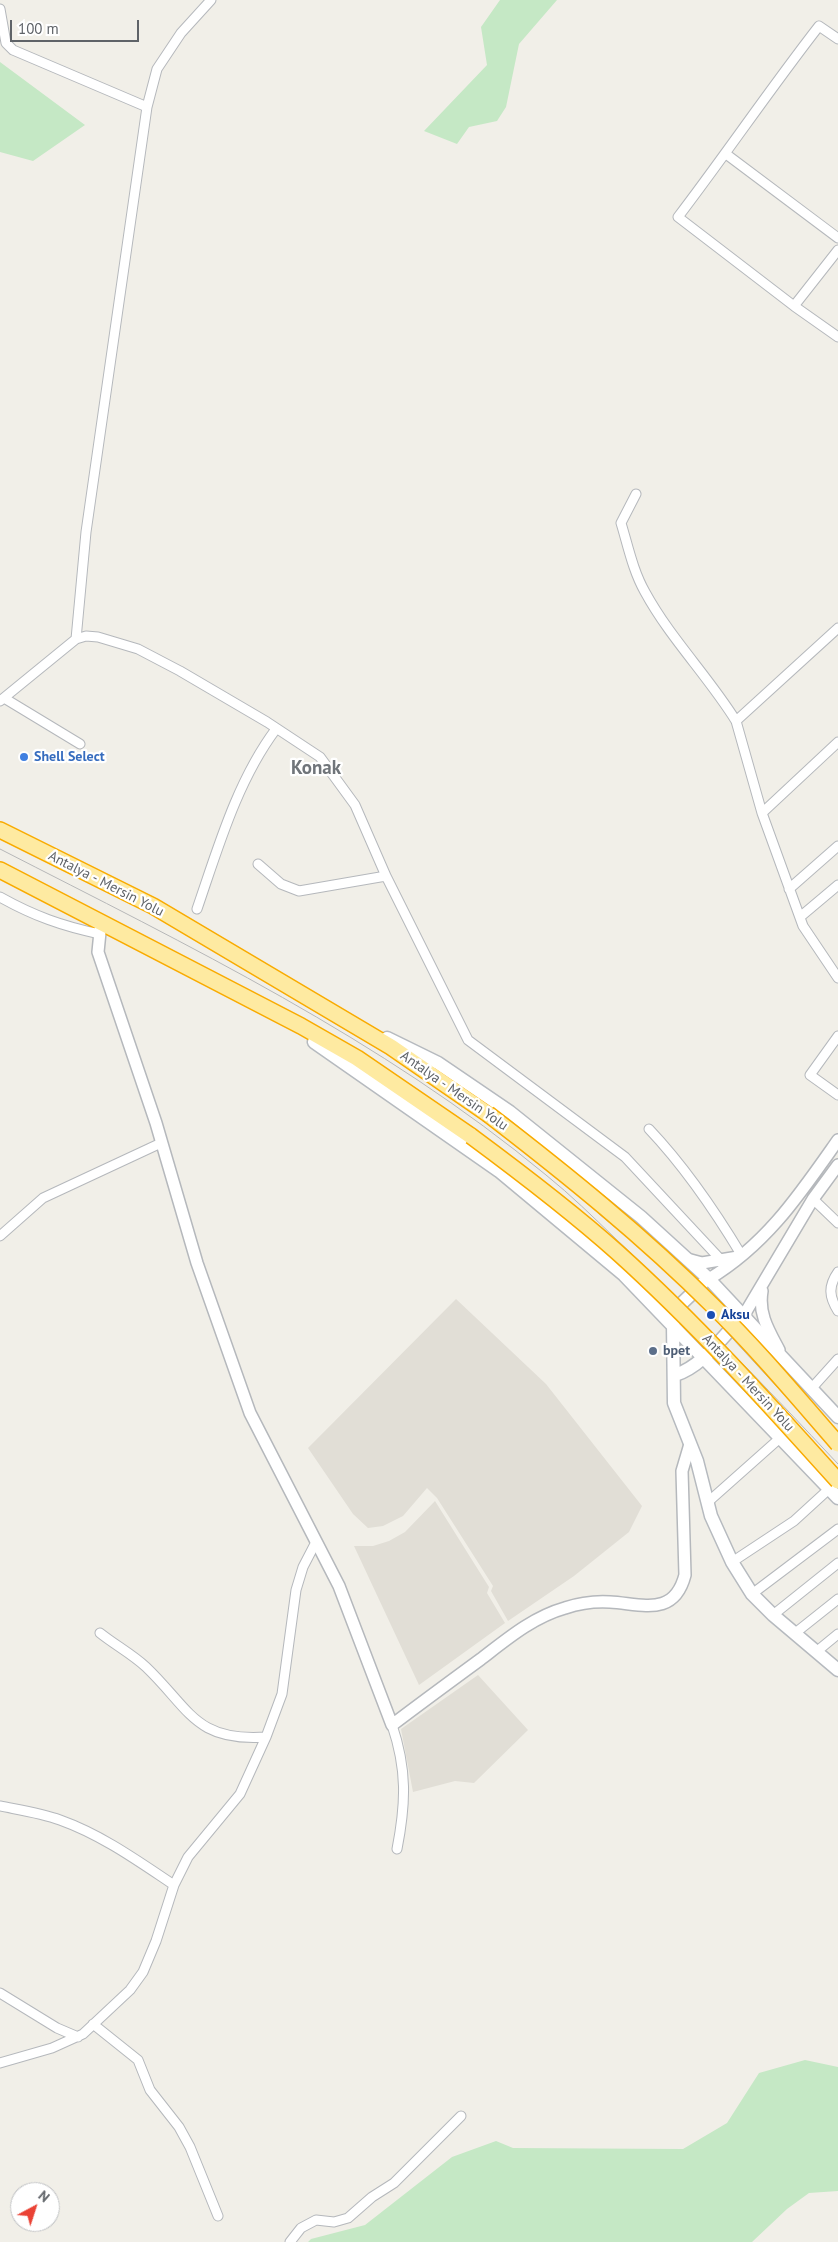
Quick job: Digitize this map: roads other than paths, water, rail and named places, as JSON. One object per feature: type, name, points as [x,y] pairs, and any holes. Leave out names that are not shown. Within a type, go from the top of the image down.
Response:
[{"type":"highway","name":"Antalya - Mersin Yolu","points":[[0,830],[153,906],[391,1047],[488,1114],[588,1192],[694,1287],[741,1334],[838,1444]]},
{"type":"highway","name":"Antalya - Mersin Yolu","points":[[0,870],[100,928],[236,992],[358,1058],[471,1136],[567,1209],[618,1253],[731,1363],[833,1485]]},
{"type":"main road","points":[[236,992],[338,1057],[499,1171],[624,1275],[704,1356],[780,1438],[833,1485],[838,1498]]},
{"type":"main road","points":[[339,1015],[438,1063],[510,1112],[604,1186],[709,1279],[838,1417]]},
{"type":"main road","points":[[709,1279],[680,1304],[673,1324],[674,1403],[690,1444],[711,1516],[732,1562],[752,1594],[794,1634],[837,1666]]},
{"type":"main road","points":[[675,1375],[684,1372],[704,1356],[744,1315]]},
{"type":"street","points":[[76,639],[86,532],[147,107],[157,69],[181,33],[211,0]]},
{"type":"street","points":[[0,9],[6,43],[13,50],[147,107]]},
{"type":"street","points":[[838,39],[819,26],[762,100],[726,154],[678,217],[794,306],[838,337]]},
{"type":"street","points":[[726,154],[838,238]]},
{"type":"street","points":[[794,306],[838,250]]},
{"type":"street","points":[[636,494],[620,523],[638,579],[660,617],[708,680],[736,721],[762,813],[803,926],[838,978]]},
{"type":"street","points":[[736,721],[838,628]]},
{"type":"street","points":[[80,744],[2,700],[76,639],[86,636],[98,637],[138,649],[180,671],[320,756],[356,805],[386,876],[468,1040],[625,1157],[722,1261]]},
{"type":"street","points":[[197,909],[234,806],[265,744],[276,729]]},
{"type":"street","points":[[762,813],[838,742]]},
{"type":"street","points":[[789,889],[838,846]]},
{"type":"street","points":[[258,864],[281,884],[299,890],[386,876]]},
{"type":"street","points":[[800,918],[838,885]]},
{"type":"street","points":[[0,897],[32,914],[60,925],[100,928],[98,952],[161,1143],[197,1263],[250,1413],[339,1586],[392,1724],[399,1747],[405,1798],[397,1849]]},
{"type":"street","points":[[838,1036],[810,1075],[838,1096]]},
{"type":"street","points":[[649,1129],[679,1163],[719,1218],[742,1256]]},
{"type":"street","points":[[709,1279],[742,1256],[789,1209],[838,1140]]},
{"type":"street","points":[[0,1236],[43,1198],[161,1143]]},
{"type":"street","points":[[744,1315],[813,1199],[838,1165]]},
{"type":"street","points":[[813,1199],[838,1223]]},
{"type":"street","points":[[687,1259],[702,1263],[742,1256]]},
{"type":"street","points":[[838,1272],[830,1289],[832,1299],[838,1311]]},
{"type":"street","points":[[763,1285],[760,1303],[765,1323],[785,1360]]},
{"type":"street","points":[[812,1389],[838,1359]]},
{"type":"street","points":[[708,1502],[780,1438]]},
{"type":"street","points":[[392,1724],[526,1626],[551,1612],[580,1603],[608,1602],[650,1607],[663,1604],[674,1598],[682,1588],[685,1575],[682,1471],[690,1444]]},
{"type":"street","points":[[732,1562],[794,1522],[833,1485]]},
{"type":"street","points":[[752,1594],[838,1529]]},
{"type":"street","points":[[0,2063],[52,2048],[78,2037],[130,1990],[143,1972],[156,1941],[174,1885],[188,1857],[240,1794],[266,1737],[282,1694],[296,1590],[303,1567],[316,1542]]},
{"type":"street","points":[[772,1615],[838,1563]]},
{"type":"street","points":[[794,1634],[838,1599]]},
{"type":"street","points":[[100,1633],[147,1668],[197,1723],[226,1736],[243,1739],[266,1737]]},
{"type":"street","points":[[816,1652],[838,1634]]},
{"type":"street","points":[[0,1806],[59,1819],[84,1830],[110,1843],[174,1885]]},
{"type":"street","points":[[0,1993],[57,2028],[78,2037]]},
{"type":"street","points":[[93,2024],[138,2060],[150,2090],[178,2127],[190,2148],[218,2216]]},
{"type":"street","points":[[290,2242],[301,2228],[316,2220],[334,2222],[348,2218],[372,2197],[394,2183],[461,2116]]},
{"type":"tram line","points":[[0,849],[213,959],[282,997],[418,1080],[483,1126],[555,1183],[645,1266],[838,1464]]},
{"type":"tram line","points":[[598,1213],[656,1261],[711,1315],[823,1437]]},
{"type":"place","name":"Shell Select","points":[[24,757]]},
{"type":"place","name":"Aksu","points":[[711,1315]]},
{"type":"place","name":"bpet","points":[[653,1351]]},
{"type":"district","name":"Konak","points":[[316,769]]}]
